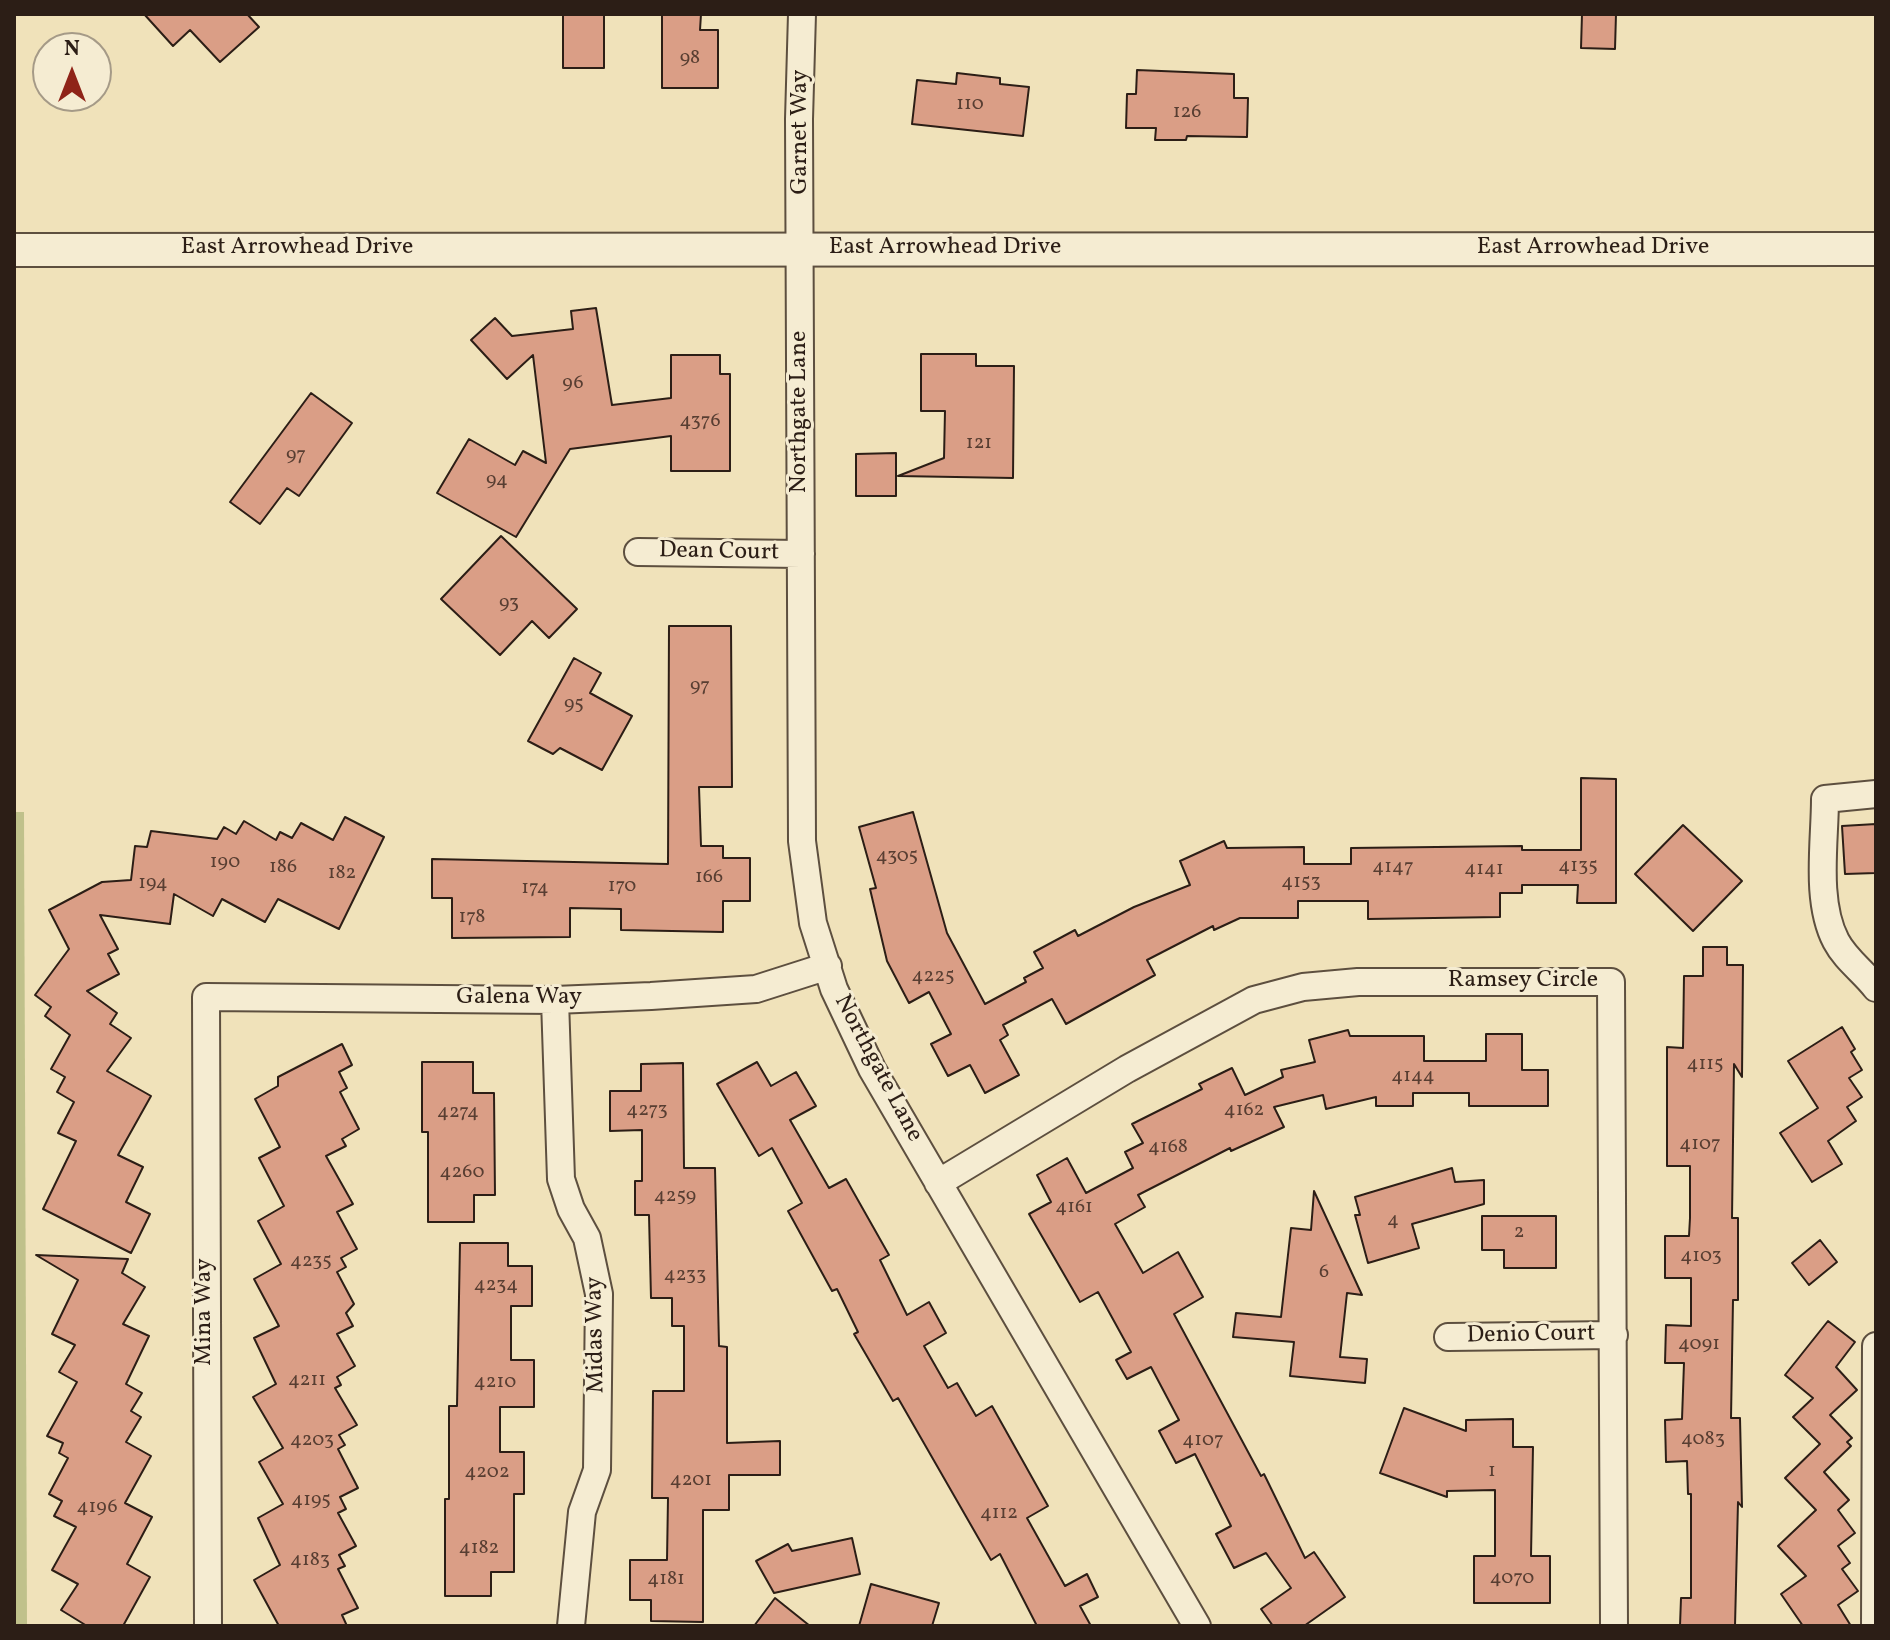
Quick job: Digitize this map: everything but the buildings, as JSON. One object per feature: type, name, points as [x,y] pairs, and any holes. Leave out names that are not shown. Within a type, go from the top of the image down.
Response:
[{"type":"street","name":"Garnet Way","points":[[802,14],[799,119],[802,249]]},
{"type":"street","name":"Northgate Lane","points":[[802,249],[802,841],[813,923],[834,989],[872,1069],[1197,1626]]},
{"type":"street","name":"East Arrowhead Drive","points":[[14,250],[1876,249]]},
{"type":"street","name":"Dean Court","points":[[638,552],[801,554]]},
{"type":"street","points":[[1876,794],[1825,799],[1825,914],[1835,940],[1851,963],[1876,988]]},
{"type":"street","name":"Galena Way","points":[[206,997],[555,1000],[756,989],[828,966]]},
{"type":"street","name":"Ramsey Circle","points":[[938,1183],[1127,1069],[1254,1000],[1303,987],[1358,982],[1611,982],[1614,1626]]},
{"type":"street","name":"Mina Way","points":[[206,997],[208,1626]]},
{"type":"street","name":"Midas Way","points":[[555,1000],[561,1179],[571,1209],[587,1238],[599,1294],[597,1470],[582,1512],[571,1626]]},
{"type":"street","name":"Denio Court","points":[[1448,1337],[1614,1335]]},
{"type":"street","points":[[1875,1626],[1876,1346]]},
{"type":"green space","points":[[14,812],[24,812],[27,1626],[14,1626]]}]
